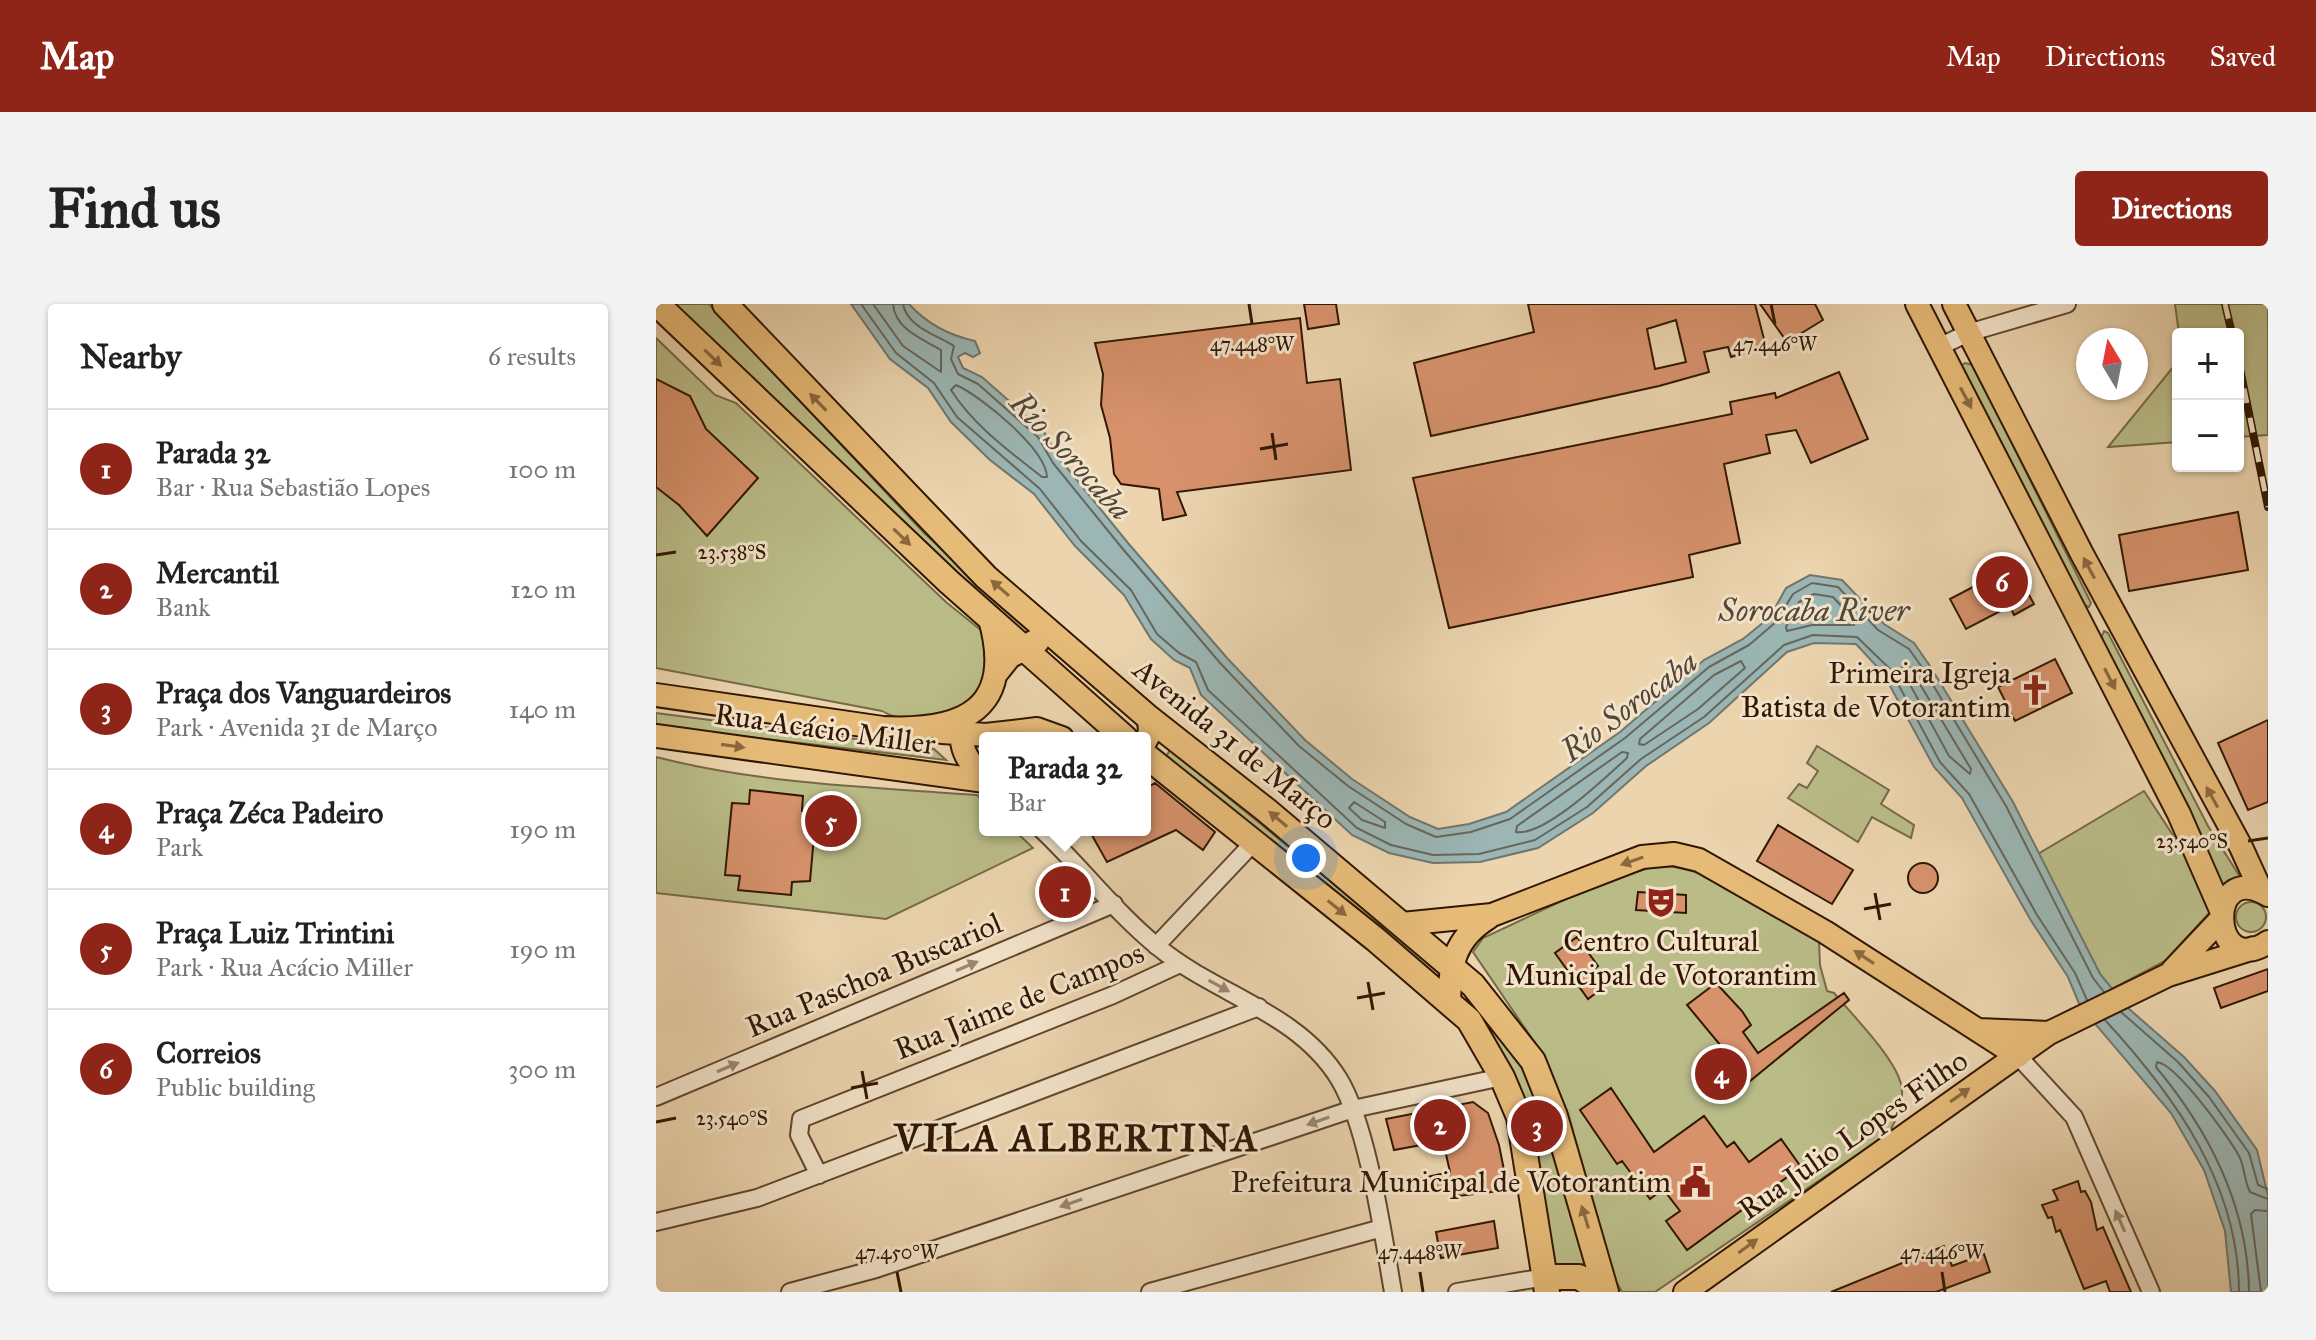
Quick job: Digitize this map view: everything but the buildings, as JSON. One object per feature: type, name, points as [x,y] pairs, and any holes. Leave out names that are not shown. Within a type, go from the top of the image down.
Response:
[{"type":"highway","name":"Avenida 31 de Março","points":[[657,304],[990,619],[1118,732]]},
{"type":"highway","name":"Avenida 31 de Março","points":[[725,304],[986,577],[1149,718],[1473,985],[1533,1061],[1552,1107],[1604,1292]]},
{"type":"highway","points":[[997,671],[1009,656],[1022,647],[1059,639]]},
{"type":"highway","name":"Avenida 31 de Março","points":[[1151,760],[1255,841],[1469,1020],[1502,1077],[1519,1117],[1546,1284]]},
{"type":"highway","points":[[1546,1284],[1579,1277],[1604,1292]]},
{"type":"main road","points":[[1917,304],[2179,814],[2220,915],[2222,930],[2234,944],[2263,945]]},
{"type":"main road","points":[[1954,304],[2112,611],[2264,893]]},
{"type":"main road","points":[[2083,627],[2112,611]]},
{"type":"main road","points":[[961,727],[989,691],[997,671],[997,642],[990,619]]},
{"type":"main road","points":[[656,695],[883,728],[920,730],[961,727],[979,733]]},
{"type":"main road","points":[[1149,718],[1150,732]]},
{"type":"main road","points":[[961,727],[966,758],[979,772]]},
{"type":"main road","points":[[1012,732],[1037,729],[1045,732]]},
{"type":"main road","name":"Rua Acácio Miller","points":[[656,736],[979,778]]},
{"type":"main road","points":[[1402,924],[1492,915],[1642,857],[1674,854],[1699,860],[1822,930],[2018,1056]]},
{"type":"main road","points":[[2160,979],[2220,915],[2232,894],[2251,889],[2264,893]]},
{"type":"main road","points":[[1449,1003],[1450,965],[1464,937],[1492,915]]},
{"type":"main road","points":[[2160,979],[2263,945]]},
{"type":"main road","name":"Rua Julio Lopes Filho","points":[[1685,1292],[2053,1031],[2160,979]]},
{"type":"main road","points":[[1976,1030],[2053,1031]]},
{"type":"street","points":[[1939,347],[2033,308],[2067,304]]},
{"type":"street","points":[[1051,836],[1156,946],[1180,964],[1259,1007],[1316,1049],[1339,1079],[1353,1109],[1382,1228],[1393,1292]]},
{"type":"street","points":[[1156,946],[1255,841]]},
{"type":"street","name":"Rua Paschoa Buscariol","points":[[656,1097],[1114,904]]},
{"type":"street","name":"Rua Jaime de Campos","points":[[819,1175],[799,1135],[801,1119],[1113,995],[1180,964]]},
{"type":"street","points":[[656,1222],[757,1198],[1259,1007]]},
{"type":"street","points":[[2018,1056],[2074,1117],[2151,1292]]},
{"type":"street","points":[[790,1292],[876,1269],[1353,1109],[1502,1077]]},
{"type":"street","points":[[1150,1292],[1382,1228]]},
{"type":"street","points":[[1457,1292],[1546,1284]]},
{"type":"green space","points":[[672,304],[709,304],[924,533],[1033,632],[1022,639]]},
{"type":"green space","points":[[2175,304],[2268,304],[2268,435],[2244,437],[2244,328],[2178,328]]},
{"type":"green space","points":[[656,338],[715,395],[736,403],[946,602],[982,631],[987,658],[984,680],[976,695],[964,706],[932,719],[914,720],[882,711],[656,668]]},
{"type":"green space","points":[[1965,363],[1973,365],[2091,603],[2089,607],[2084,605],[1961,366]]},
{"type":"green space","points":[[2172,368],[2172,442],[2108,447],[2148,400]]},
{"type":"green space","points":[[2104,631],[2108,633],[2208,826],[2247,888],[2226,897],[2101,638]]},
{"type":"green space","points":[[656,713],[934,749],[946,760],[656,726]]},
{"type":"green space","points":[[1817,746],[1889,790],[1881,804],[1914,825],[1911,838],[1872,817],[1858,842],[1788,798],[1799,784],[1807,788],[1818,771],[1807,763]]},
{"type":"green space","points":[[1170,750],[1442,972],[1431,982],[1165,758]]},
{"type":"green space","points":[[656,757],[775,779],[977,795],[979,836],[1020,836],[1033,848],[886,919],[656,893]]},
{"type":"green space","points":[[2144,791],[2180,846],[2212,910],[2165,961],[2112,989],[2100,974],[2038,854]]},
{"type":"green space","points":[[1658,865],[1680,868],[1722,883],[1819,942],[1820,965],[1827,991],[1834,993],[1885,1054],[1900,1080],[1902,1097],[1889,1133],[1655,1292],[1622,1292],[1610,1271],[1561,1110],[1535,1043],[1473,952],[1483,938],[1596,885]]},
{"type":"green space","points":[[2251,902],[2262,906],[2266,917],[2262,928],[2251,932],[2240,928],[2236,917],[2240,906]]},
{"type":"green space","points":[[1467,988],[1531,1076],[1594,1272],[1553,1269],[1531,1143],[1466,1004]]},
{"type":"water","name":"Sorocaba River","points":[[851,304],[909,304],[939,328],[975,341],[980,353],[973,357],[965,353],[958,357],[963,368],[982,377],[1044,432],[1059,458],[1227,658],[1305,740],[1352,779],[1410,817],[1438,829],[1469,824],[1506,812],[1620,732],[1704,660],[1743,639],[1770,617],[1786,588],[1810,575],[1842,580],[1884,624],[1914,643],[1930,666],[2013,802],[2100,974],[2128,1008],[2184,1057],[2215,1091],[2257,1150],[2268,1196],[2268,1292],[2231,1292],[2225,1231],[2204,1170],[2171,1113],[2080,1006],[2068,977],[2030,919],[1962,798],[1934,767],[1883,673],[1856,644],[1814,643],[1787,652],[1709,723],[1646,766],[1593,813],[1538,848],[1480,862],[1433,863],[1389,853],[1352,835],[1201,695],[1190,668],[1174,660],[1151,639],[1124,595],[1075,546],[1034,494],[990,460],[951,422],[928,388],[890,359]]},
{"type":"railway","points":[[2225,304],[2231,328]]},
{"type":"railway","points":[[2244,389],[2268,507]]},
{"type":"place","name":"Correios","points":[[2002,582]]},
{"type":"place","name":"Primeira Igreja Batista de Votorantim","points":[[2035,690]]},
{"type":"place","name":"Praça Luiz Trintini","points":[[831,821]]},
{"type":"place","name":"Parada 32","points":[[1065,892]]},
{"type":"place","name":"Centro Cultural Municipal de Votorantim","points":[[1661,902]]},
{"type":"place","name":"Praça Zéca Padeiro","points":[[1721,1074]]},
{"type":"place","name":"Mercantil","points":[[1440,1125]]},
{"type":"place","name":"Praça dos Vanguardeiros","points":[[1537,1126]]},
{"type":"place","name":"Prefeitura Municipal de Votorantim","points":[[1695,1182]]},
{"type":"district","name":"VILA ALBERTINA","points":[[1077,1138]]},
{"type":"water label","name":"Rio Sorocaba","points":[[1071,456]]},
{"type":"water label","name":"Rio Sorocaba","points":[[1629,706]]}]
